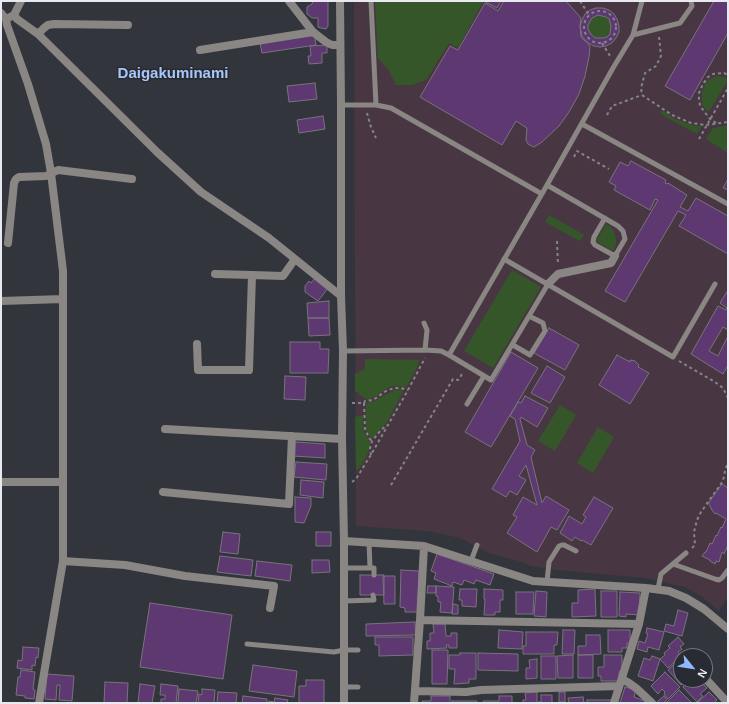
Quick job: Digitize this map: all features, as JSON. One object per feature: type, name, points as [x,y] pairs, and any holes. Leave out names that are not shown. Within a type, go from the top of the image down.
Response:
[{"type":"street","points":[[14,15],[21,1]]},
{"type":"street","points":[[289,1],[313,32],[332,45],[340,45]]},
{"type":"street","points":[[340,1],[344,703]]},
{"type":"street","points":[[14,15],[4,16],[28,84],[46,144],[63,271],[63,561],[39,703]]},
{"type":"street","points":[[14,15],[38,34],[158,152],[201,192],[269,238],[342,296]]},
{"type":"street","points":[[38,34],[48,25],[54,24],[128,25]]},
{"type":"street","points":[[200,50],[313,32]]},
{"type":"street","points":[[8,243],[14,183],[16,179],[20,177],[46,176],[58,170],[132,178]]},
{"type":"street","points":[[548,284],[558,274],[611,263],[615,256]]},
{"type":"street","points":[[215,274],[283,276],[295,259]]},
{"type":"street","points":[[197,344],[198,370],[249,370],[252,275]]},
{"type":"street","points":[[1,301],[64,299]]},
{"type":"street","points":[[165,429],[342,439]]},
{"type":"street","points":[[164,492],[289,504],[292,436]]},
{"type":"street","points":[[1,482],[63,482]]},
{"type":"street","points":[[344,540],[424,546],[533,581],[646,588],[669,591],[686,598],[704,609],[728,629]]},
{"type":"street","points":[[424,546],[420,620],[415,661],[413,696],[481,690],[629,683],[652,703]]},
{"type":"street","points":[[63,561],[125,565],[185,576],[274,586],[270,608]]},
{"type":"street","points":[[614,703],[639,624],[646,588]]},
{"type":"street","points":[[420,620],[467,623],[557,620],[639,624]]},
{"type":"street","points":[[713,687],[728,703]]},
{"type":"lane","points":[[371,1],[376,105]]},
{"type":"lane","points":[[449,355],[633,35],[642,1]]},
{"type":"lane","points":[[633,35],[680,23],[692,6],[691,1]]},
{"type":"lane","points":[[341,105],[376,105],[391,108],[542,194]]},
{"type":"lane","points":[[582,124],[728,204]]},
{"type":"lane","points":[[547,185],[605,218],[624,231],[625,239],[615,256],[595,245],[593,242],[594,237],[605,218]]},
{"type":"lane","points":[[504,259],[672,357],[715,284]]},
{"type":"lane","points":[[343,351],[441,351],[491,380],[548,284]]},
{"type":"lane","points":[[513,345],[530,355],[545,331],[543,323],[529,316]]},
{"type":"lane","points":[[424,322],[427,330],[427,350]]},
{"type":"lane","points":[[468,404],[484,376]]},
{"type":"lane","points":[[365,575],[369,542]]},
{"type":"lane","points":[[471,561],[477,545]]},
{"type":"lane","points":[[547,582],[549,562],[559,546],[564,545],[576,551]]},
{"type":"lane","points":[[658,589],[661,574],[686,553]]},
{"type":"lane","points":[[674,564],[719,580],[728,570]]},
{"type":"lane","points":[[344,568],[374,568],[374,575]]},
{"type":"lane","points":[[344,601],[365,598],[374,600],[374,595]]},
{"type":"lane","points":[[247,644],[334,652],[358,650]]},
{"type":"lane","points":[[344,687],[358,687]]},
{"type":"path","points":[[580,1],[589,16]]},
{"type":"path","points":[[604,11],[613,17],[615,22],[616,27],[613,37],[609,41],[602,43],[593,42],[586,35],[584,30],[585,20],[593,12],[604,11]]},
{"type":"path","points":[[658,29],[661,56],[656,66],[645,73],[641,88],[642,95],[672,115],[691,123],[706,125],[728,122]]},
{"type":"path","points":[[602,43],[610,56]]},
{"type":"path","points":[[717,124],[710,119],[700,106],[699,93],[708,77],[719,73],[728,74]]},
{"type":"path","points":[[699,139],[728,88]]},
{"type":"path","points":[[606,115],[612,106],[642,95]]},
{"type":"path","points":[[366,105],[367,116],[376,138]]},
{"type":"path","points":[[574,157],[577,151],[609,169]]},
{"type":"path","points":[[557,241],[558,274]]},
{"type":"path","points":[[352,482],[356,479],[389,424],[408,390],[427,350]]},
{"type":"path","points":[[672,357],[715,382],[722,388],[728,398]]},
{"type":"path","points":[[391,485],[453,379],[458,380],[462,374]]},
{"type":"path","points":[[352,403],[364,403],[365,401],[373,400],[386,391],[394,388],[408,390]]},
{"type":"path","points":[[364,403],[365,429],[372,441]]},
{"type":"path","points":[[370,456],[372,441],[381,430],[389,424]]},
{"type":"path","points":[[686,553],[695,545],[694,532],[697,520],[723,481],[728,462]]},
{"type":"shaded area","points":[[354,1],[728,1],[728,597],[719,611],[701,596],[685,587],[645,578],[537,567],[489,553],[460,538],[427,531],[356,526]]},
{"type":"green space","points":[[375,1],[483,2],[458,48],[449,43],[426,80],[412,85],[396,85],[388,69],[378,58]]},
{"type":"green space","points":[[600,15],[608,19],[612,27],[608,35],[600,39],[592,35],[588,27],[592,19]]},
{"type":"green space","points":[[715,76],[728,78],[728,80],[709,112],[702,105],[702,92],[706,82]]},
{"type":"green space","points":[[662,110],[675,119],[695,126],[702,126],[697,134],[660,114]]},
{"type":"green space","points":[[728,125],[728,153],[706,139],[713,128]]},
{"type":"green space","points":[[549,215],[584,235],[580,241],[545,222]]},
{"type":"green space","points":[[606,224],[611,227],[616,238],[616,245],[613,251],[596,241]]},
{"type":"green space","points":[[512,270],[541,287],[493,368],[464,351]]},
{"type":"green space","points":[[365,359],[419,360],[418,366],[406,388],[398,386],[389,387],[368,400],[358,392],[355,392],[355,374],[365,369]]},
{"type":"green space","points":[[399,389],[403,392],[387,422],[374,437],[371,438],[366,430],[366,403],[374,401],[394,390]]},
{"type":"green space","points":[[560,405],[576,415],[555,451],[538,441]]},
{"type":"green space","points":[[363,415],[364,432],[370,441],[370,445],[364,461],[356,470],[355,417]]},
{"type":"green space","points":[[598,427],[614,437],[593,473],[577,463]]},
{"type":"building","points":[[313,1],[328,1],[328,26],[326,29],[318,27],[318,18],[312,18],[307,14],[307,7],[312,4]]},
{"type":"building","points":[[484,1],[501,1],[497,8]]},
{"type":"building","points":[[504,1],[566,1],[581,18],[581,37],[590,47],[585,76],[579,94],[569,112],[559,126],[542,142],[534,147],[528,144],[526,140],[527,128],[516,121],[502,145],[420,97],[450,46],[458,50],[485,3],[498,11]]},
{"type":"building","points":[[714,1],[728,1],[728,33],[690,100],[665,86]]},
{"type":"building","points":[[603,8],[614,14],[619,26],[619,32],[612,43],[600,47],[594,46],[588,43],[582,36],[580,26],[585,14],[590,10]],"holes":[[[598,15],[609,19],[611,26],[610,34],[607,37],[595,38],[590,33],[588,25],[592,18]]]},
{"type":"building","points":[[315,35],[316,45],[262,53],[260,43]]},
{"type":"building","points":[[327,45],[327,53],[322,53],[322,63],[309,64],[308,56],[311,56],[310,46]]},
{"type":"building","points":[[315,83],[317,99],[289,102],[287,86]]},
{"type":"building","points":[[323,116],[325,129],[299,133],[297,120]]},
{"type":"building","points":[[631,161],[666,180],[665,183],[668,183],[687,195],[680,207],[688,211],[696,198],[728,216],[728,254],[679,226],[686,215],[678,211],[625,302],[605,291],[658,200],[655,199],[650,210],[614,190],[616,186],[609,182],[620,162],[628,166]]},
{"type":"building","points":[[728,179],[728,190],[723,188]]},
{"type":"building","points":[[316,277],[329,287],[318,301],[305,292],[305,286],[309,281],[311,283]]},
{"type":"building","points":[[728,290],[728,330],[723,327],[709,351],[718,356],[728,336],[728,365],[723,374],[691,354],[718,306],[726,310],[727,308],[720,303]]},
{"type":"building","points":[[329,301],[329,318],[308,318],[307,303]]},
{"type":"building","points":[[308,318],[329,318],[330,335],[309,336]]},
{"type":"building","points":[[549,328],[579,345],[565,370],[534,353]]},
{"type":"building","points":[[290,342],[320,342],[320,349],[329,349],[328,373],[290,373]]},
{"type":"building","points":[[511,352],[538,368],[491,447],[465,432]]},
{"type":"building","points":[[617,355],[630,362],[630,360],[635,361],[639,365],[638,367],[649,373],[630,404],[599,385]]},
{"type":"building","points":[[547,366],[565,377],[550,403],[531,393]]},
{"type":"building","points":[[285,376],[306,377],[305,400],[284,399]]},
{"type":"building","points":[[525,396],[548,408],[537,427],[521,417],[520,419],[527,445],[535,450],[531,457],[542,503],[546,496],[569,510],[557,530],[551,527],[537,552],[507,533],[517,517],[513,515],[523,497],[537,505],[526,465],[519,476],[526,480],[517,495],[510,491],[506,497],[492,489],[520,441],[515,419],[510,416],[518,402],[521,403]]},
{"type":"building","points":[[297,442],[325,444],[325,458],[293,456],[294,445]]},
{"type":"building","points":[[296,462],[327,464],[326,480],[294,477]]},
{"type":"building","points":[[301,480],[324,482],[323,498],[300,495]]},
{"type":"building","points":[[722,484],[728,488],[728,545],[724,554],[722,552],[719,562],[716,561],[715,564],[702,556],[706,552],[710,543],[712,544],[726,519],[716,513],[715,514],[709,504]]},
{"type":"building","points":[[295,497],[311,498],[311,506],[304,523],[295,522]]},
{"type":"building","points":[[594,497],[613,508],[591,545],[575,537],[572,541],[560,533],[569,516],[582,524],[586,517],[583,515]]},
{"type":"building","points":[[223,532],[240,534],[238,554],[220,552]]},
{"type":"building","points":[[316,532],[331,532],[331,546],[316,546]]},
{"type":"building","points":[[437,554],[494,574],[490,585],[476,580],[474,584],[464,580],[462,585],[453,582],[452,586],[434,579],[436,573],[431,571]]},
{"type":"building","points":[[220,556],[253,560],[251,576],[217,572]]},
{"type":"building","points":[[312,560],[329,560],[330,572],[312,573]]},
{"type":"building","points":[[257,561],[292,565],[290,581],[255,576]]},
{"type":"building","points":[[401,570],[419,571],[418,612],[405,612],[405,608],[400,607]]},
{"type":"building","points":[[360,575],[384,575],[384,595],[360,595]]},
{"type":"building","points":[[383,576],[395,576],[395,604],[384,604]]},
{"type":"building","points":[[428,586],[436,586],[436,593],[427,593]]},
{"type":"building","points":[[436,586],[454,587],[452,613],[440,612],[441,602],[438,602],[438,596],[436,596]]},
{"type":"building","points":[[460,589],[477,589],[476,607],[462,606],[462,600],[459,600]]},
{"type":"building","points":[[484,589],[503,590],[503,600],[500,600],[500,612],[495,612],[495,615],[484,615]]},
{"type":"building","points":[[595,589],[596,616],[572,617],[572,603],[578,603],[578,590]]},
{"type":"building","points":[[536,591],[547,592],[546,617],[534,616]]},
{"type":"building","points":[[601,591],[617,591],[617,617],[601,617]]},
{"type":"building","points":[[516,592],[534,592],[533,614],[516,614]]},
{"type":"building","points":[[620,592],[640,593],[639,615],[626,614],[626,617],[619,616]]},
{"type":"building","points":[[150,603],[232,615],[223,679],[140,667]]},
{"type":"building","points":[[453,604],[458,605],[458,614],[452,614]]},
{"type":"building","points":[[678,610],[688,613],[682,636],[664,631],[666,624],[674,626]]},
{"type":"building","points":[[415,622],[416,635],[366,636],[366,624]]},
{"type":"building","points":[[433,624],[445,624],[446,636],[451,636],[451,633],[457,633],[457,648],[449,648],[449,645],[446,645],[447,648],[427,649],[427,641],[430,641],[430,633],[434,633]]},
{"type":"building","points":[[647,628],[664,632],[659,650],[648,647],[647,652],[637,649],[639,641],[645,643],[648,634],[646,633]]},
{"type":"building","points":[[499,630],[523,632],[522,649],[498,648]]},
{"type":"building","points":[[563,630],[575,630],[574,654],[562,654]]},
{"type":"building","points":[[608,630],[630,630],[630,643],[627,643],[627,648],[622,648],[622,652],[608,652]]},
{"type":"building","points":[[526,632],[558,632],[557,645],[554,645],[554,654],[523,654],[523,646],[526,646]]},
{"type":"building","points":[[586,635],[600,635],[601,654],[578,655],[578,646],[586,646]]},
{"type":"building","points":[[375,637],[413,637],[413,655],[379,656],[379,645],[375,645]]},
{"type":"building","points":[[678,637],[684,644],[680,647],[681,648],[673,648],[673,663],[668,668],[660,659],[670,648],[668,646]]},
{"type":"building","points":[[23,647],[39,648],[38,658],[36,657],[35,666],[32,665],[32,670],[17,668],[18,660],[22,661]]},
{"type":"building","points":[[432,650],[448,650],[447,684],[432,684]]},
{"type":"building","points":[[460,653],[476,653],[476,679],[469,679],[469,683],[454,684],[455,669],[449,669],[449,655],[460,655]]},
{"type":"building","points":[[478,653],[518,654],[518,671],[478,670]]},
{"type":"building","points":[[573,655],[573,678],[558,678],[557,656]]},
{"type":"building","points":[[578,655],[593,655],[593,678],[578,678]]},
{"type":"building","points":[[604,655],[622,655],[622,671],[619,672],[619,681],[601,681],[601,676],[598,676],[598,667],[604,667]]},
{"type":"building","points":[[541,656],[556,656],[556,679],[541,679]]},
{"type":"building","points":[[652,656],[660,659],[653,681],[638,676],[644,658],[650,660]]},
{"type":"building","points":[[537,659],[537,678],[526,679],[526,668],[530,668],[529,660]]},
{"type":"building","points":[[253,665],[297,671],[294,697],[249,691]]},
{"type":"building","points":[[673,665],[673,676],[668,670]]},
{"type":"building","points":[[21,670],[35,672],[33,689],[35,690],[34,699],[16,695],[18,677],[20,677]]},
{"type":"building","points":[[665,672],[673,680],[673,688],[679,688],[668,699],[662,689],[658,694],[651,686]]},
{"type":"building","points":[[47,674],[74,676],[72,701],[59,700],[60,685],[57,685],[56,700],[45,699]]},
{"type":"building","points":[[306,680],[324,680],[324,703],[299,703],[299,686],[306,686]]},
{"type":"building","points":[[105,682],[128,683],[127,703],[104,703]]},
{"type":"building","points":[[140,684],[155,686],[152,703],[138,703]]},
{"type":"building","points":[[161,684],[178,686],[176,703],[161,703],[161,699],[165,699],[165,695],[160,695]]},
{"type":"building","points":[[625,687],[636,690],[634,697],[645,701],[645,703],[620,703]]},
{"type":"building","points":[[684,688],[707,688],[700,694],[703,696],[697,702]]},
{"type":"building","points":[[179,689],[198,691],[196,703],[178,703]]},
{"type":"building","points":[[202,689],[215,690],[214,703],[198,703],[199,694],[202,695]]},
{"type":"building","points":[[679,690],[692,703],[666,703]]},
{"type":"building","points":[[218,692],[237,693],[236,703],[217,703]]},
{"type":"building","points":[[537,692],[537,703],[523,703],[523,700],[526,700],[525,693]]},
{"type":"building","points":[[559,692],[565,692],[565,702],[559,702]]},
{"type":"building","points":[[709,692],[717,700],[714,703],[698,702]]},
{"type":"building","points":[[541,695],[552,695],[552,703],[538,703],[541,702]]},
{"type":"building","points":[[243,696],[267,699],[267,703],[242,703]]},
{"type":"building","points":[[431,696],[450,696],[450,703],[422,703],[422,701],[431,701]]},
{"type":"building","points":[[499,696],[512,696],[512,703],[483,703],[483,701],[499,701]]},
{"type":"building","points":[[664,696],[667,700],[663,703],[657,702]]},
{"type":"building","points":[[583,697],[584,703],[569,703],[568,698]]},
{"type":"building","points":[[275,698],[288,700],[287,703],[269,703],[269,701],[274,702]]},
{"type":"building","points":[[587,700],[612,700],[612,703],[587,703]]},
{"type":"building","points":[[452,701],[477,701],[477,703],[452,703]]},
{"type":"district","name":"Daigakuminami","points":[[173,74]]}]
